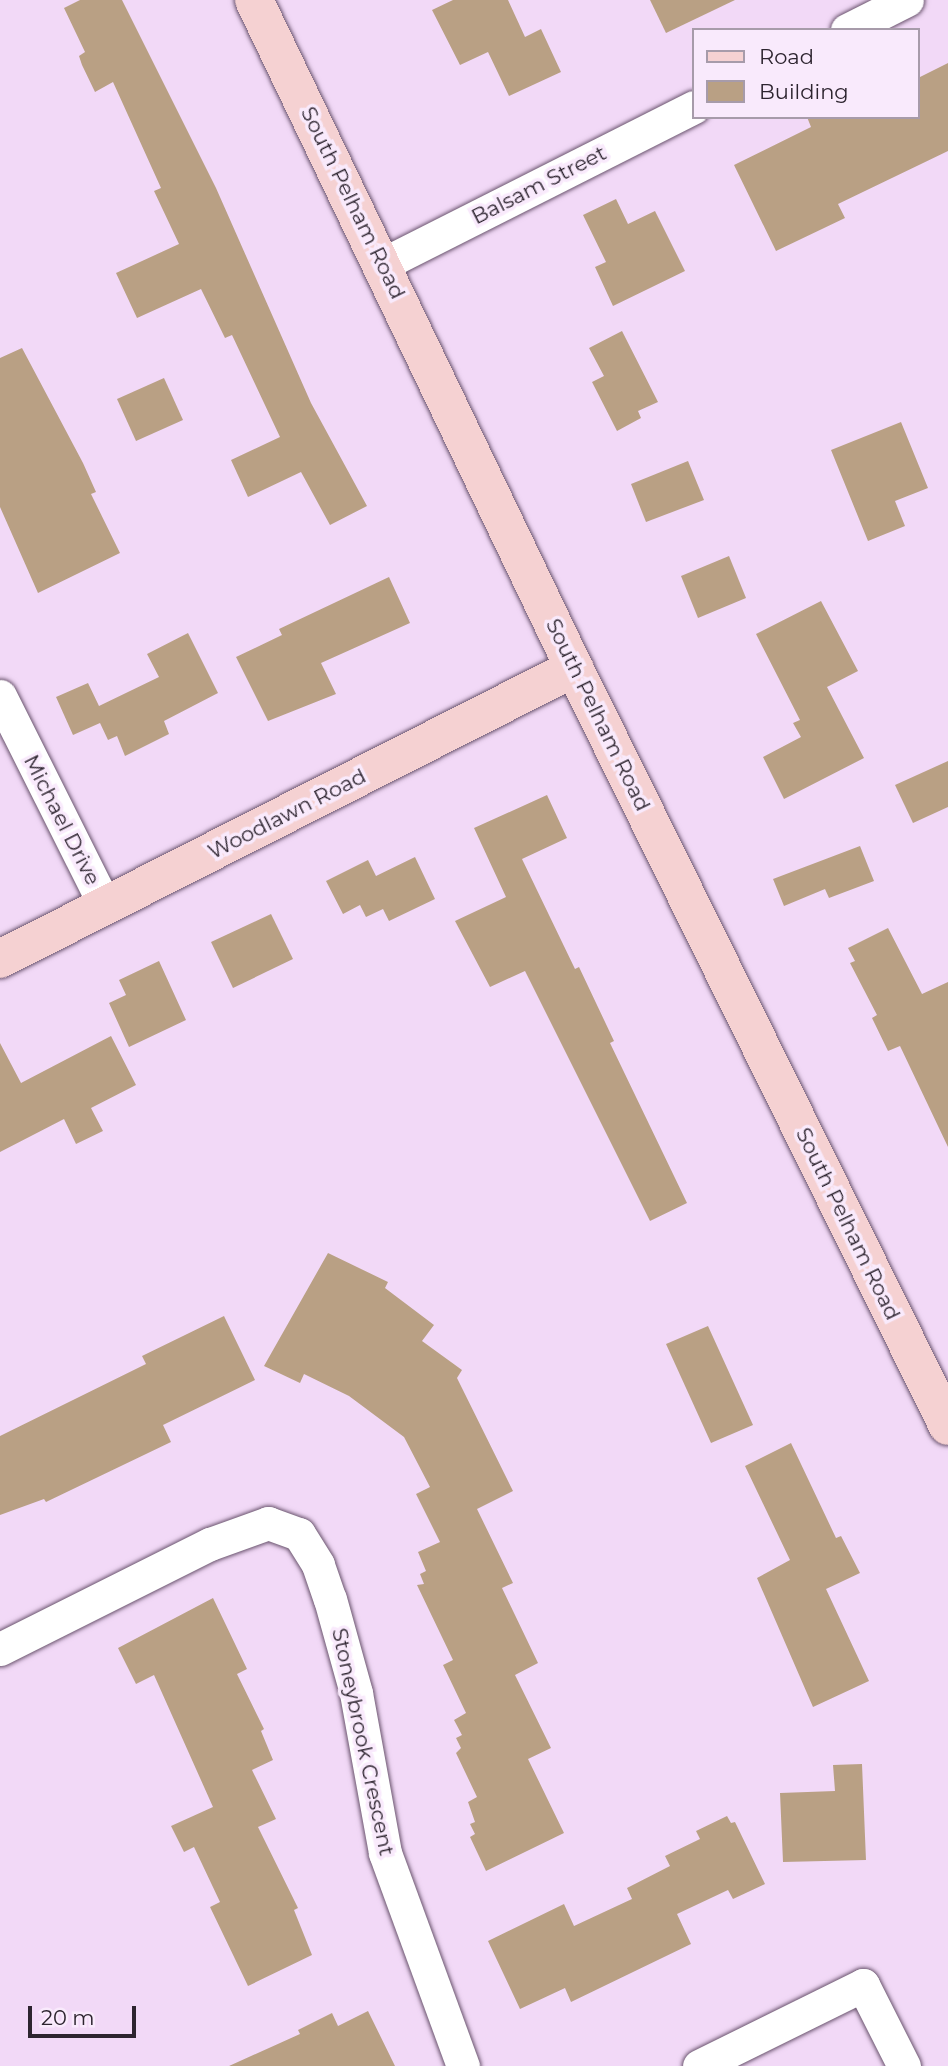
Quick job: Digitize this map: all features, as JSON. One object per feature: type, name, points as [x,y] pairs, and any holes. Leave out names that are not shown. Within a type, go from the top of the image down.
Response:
[{"type":"main road","name":"South Pelham Road","points":[[254,0],[383,264],[574,668],[948,1426]]},
{"type":"main road","name":"Woodlawn Road","points":[[0,959],[574,668]]},
{"type":"street","points":[[852,28],[906,0]]},
{"type":"street","name":"Balsam Street","points":[[383,264],[692,108]]},
{"type":"street","name":"Michael Drive","points":[[0,696],[105,906]]},
{"type":"street","name":"Stoneybrook Crescent","points":[[0,1649],[210,1544],[268,1522],[299,1534],[318,1565],[356,1693],[385,1853],[463,2066]]},
{"type":"street","points":[[699,2066],[863,1985],[904,2066]]},
{"type":"building","points":[[80,0],[122,0],[216,188],[311,403],[367,506],[330,525],[301,472],[248,497],[231,460],[280,437],[232,335],[225,338],[201,289],[137,318],[116,273],[179,244],[154,191],[161,188],[113,82],[95,92],[82,65],[79,56],[85,52],[64,8]]},
{"type":"building","points":[[453,0],[508,0],[525,37],[541,29],[561,72],[509,96],[488,52],[460,65],[432,10]]},
{"type":"building","points":[[650,0],[735,0],[666,33]]},
{"type":"building","points":[[948,63],[948,151],[838,204],[845,218],[776,251],[734,165],[811,127],[808,119],[920,119],[920,77]]},
{"type":"building","points":[[616,199],[628,224],[655,211],[685,271],[613,306],[595,267],[606,262],[583,215]]},
{"type":"building","points":[[622,331],[658,402],[638,411],[641,418],[617,431],[592,382],[604,376],[589,348]]},
{"type":"building","points":[[22,348],[83,463],[96,492],[91,494],[120,553],[38,593],[0,507],[0,358]]},
{"type":"building","points":[[164,378],[183,420],[136,441],[117,399]]},
{"type":"building","points":[[901,422],[928,488],[895,501],[905,526],[868,541],[831,450]]},
{"type":"building","points":[[688,461],[704,500],[646,522],[631,484]]},
{"type":"building","points":[[729,556],[746,598],[698,618],[681,576]]},
{"type":"building","points":[[389,577],[410,623],[321,663],[336,694],[268,721],[236,657],[282,635],[279,629]]},
{"type":"building","points":[[821,601],[858,671],[827,687],[864,758],[784,799],[763,757],[801,737],[793,723],[800,720],[756,634]]},
{"type":"building","points":[[188,633],[218,693],[164,721],[169,734],[125,756],[117,736],[108,740],[100,723],[73,735],[56,697],[88,683],[99,706],[159,677],[147,654]]},
{"type":"building","points":[[948,761],[948,807],[913,823],[895,785]]},
{"type":"building","points":[[547,795],[567,838],[522,859],[575,969],[579,967],[614,1041],[610,1043],[687,1203],[650,1221],[525,971],[490,987],[455,921],[506,897],[474,828]]},
{"type":"building","points":[[860,846],[874,881],[829,898],[825,889],[784,906],[773,879]]},
{"type":"building","points":[[415,857],[435,899],[389,921],[383,909],[366,917],[360,905],[343,914],[326,881],[368,860],[376,876]]},
{"type":"building","points":[[271,914],[293,959],[233,988],[211,942]]},
{"type":"building","points":[[888,928],[922,994],[948,982],[948,1147],[900,1046],[888,1051],[872,1018],[877,1015],[850,963],[855,961],[848,948]]},
{"type":"building","points":[[159,961],[186,1020],[129,1047],[109,1003],[126,995],[119,980]]},
{"type":"building","points":[[111,1036],[136,1085],[91,1108],[103,1131],[76,1144],[64,1119],[0,1152],[0,1043],[21,1083]]},
{"type":"building","points":[[328,1253],[388,1282],[385,1288],[434,1325],[422,1341],[462,1370],[457,1378],[513,1491],[477,1509],[513,1583],[502,1588],[538,1663],[515,1675],[551,1748],[528,1759],[564,1833],[486,1871],[470,1837],[475,1834],[470,1824],[475,1822],[468,1802],[477,1797],[456,1753],[461,1748],[456,1738],[462,1735],[454,1720],[466,1713],[443,1665],[453,1660],[417,1585],[424,1584],[420,1574],[426,1571],[418,1552],[440,1542],[416,1494],[430,1487],[404,1437],[349,1396],[304,1374],[300,1383],[264,1366]]},
{"type":"building","points":[[224,1316],[255,1380],[163,1425],[171,1442],[46,1502],[44,1499],[0,1515],[0,1436],[146,1364],[142,1356]]},
{"type":"building","points":[[708,1326],[753,1425],[711,1443],[666,1344]]},
{"type":"building","points":[[791,1443],[836,1538],[841,1536],[860,1573],[826,1589],[869,1681],[813,1707],[757,1578],[790,1560],[745,1466]]},
{"type":"building","points":[[213,1598],[247,1669],[237,1674],[264,1729],[261,1731],[273,1760],[252,1770],[276,1819],[258,1827],[298,1908],[294,1910],[312,1955],[248,1986],[210,1907],[220,1902],[194,1847],[184,1852],[171,1826],[213,1807],[154,1675],[136,1684],[118,1648]]},
{"type":"building","points":[[862,1764],[866,1860],[783,1862],[780,1793],[835,1791],[833,1765]]},
{"type":"building","points":[[727,1816],[731,1823],[735,1822],[765,1884],[733,1899],[728,1890],[677,1914],[691,1944],[571,2002],[565,1988],[520,2009],[488,1941],[564,1904],[574,1926],[632,1899],[627,1888],[670,1866],[665,1856],[700,1839],[696,1831]]},
{"type":"building","points":[[368,2011],[395,2066],[229,2066],[300,2034],[298,2030],[332,2013],[338,2026]]}]
